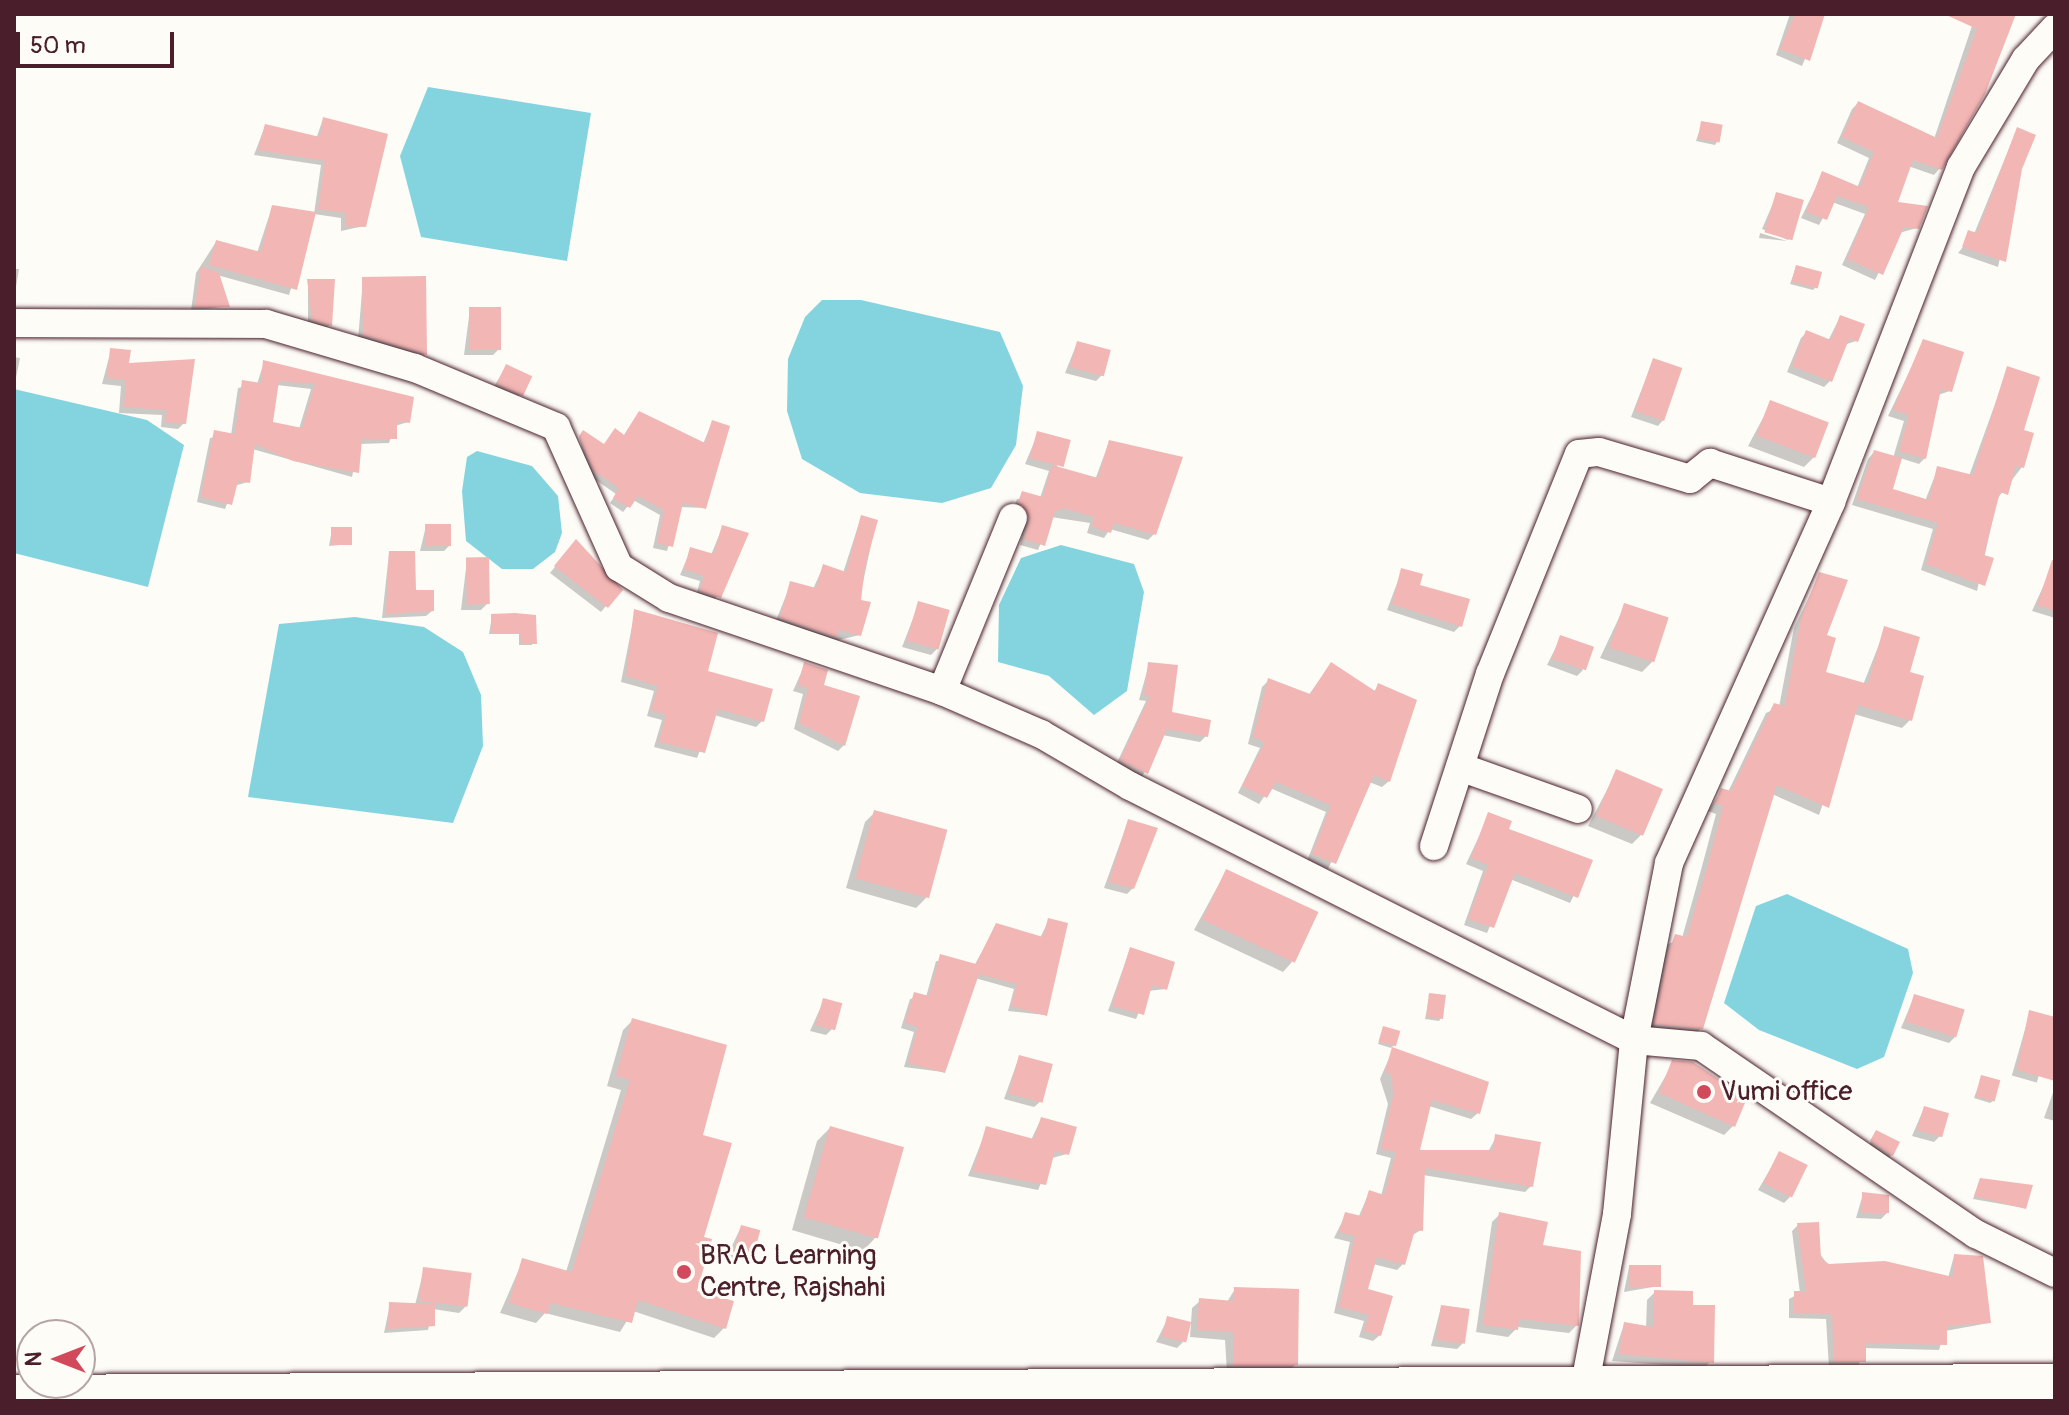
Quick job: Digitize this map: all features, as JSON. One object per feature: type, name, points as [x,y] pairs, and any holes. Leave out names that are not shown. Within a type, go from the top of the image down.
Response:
[{"type":"main road","points":[[14,1393],[1366,1395],[1584,1389],[1803,1393],[2055,1382]]},
{"type":"street","points":[[2026,59],[2037,14]]},
{"type":"street","points":[[1584,1389],[1617,1214],[1634,1040],[1669,863],[1831,502],[1961,167],[2026,59],[2055,28]]},
{"type":"street","points":[[14,323],[266,324],[415,368],[556,427],[619,567],[669,598],[942,691],[1041,734],[1144,794],[1634,1040],[1701,1046],[1976,1234],[2055,1273]]},
{"type":"street","points":[[1434,846],[1460,767],[1579,454],[1599,452],[1690,479],[1710,463],[1831,502]]},
{"type":"street","points":[[942,691],[1013,518]]},
{"type":"street","points":[[1460,767],[1578,809]]},
{"type":"water","points":[[428,87],[591,113],[567,261],[421,237],[400,156]]},
{"type":"water","points":[[822,300],[861,300],[1000,332],[1023,386],[1016,445],[991,488],[942,503],[860,493],[802,459],[787,411],[788,359],[805,317]]},
{"type":"water","points":[[14,389],[147,420],[184,445],[148,587],[14,553]]},
{"type":"water","points":[[477,451],[532,466],[558,496],[562,533],[555,552],[533,569],[502,569],[466,541],[462,491],[467,457]]},
{"type":"water","points":[[1061,545],[1134,564],[1144,592],[1127,691],[1094,715],[1049,676],[998,662],[999,605],[1021,558]]},
{"type":"water","points":[[355,617],[424,627],[463,652],[481,695],[483,746],[453,823],[248,797],[279,624]]},
{"type":"water","points":[[1787,894],[1908,949],[1913,973],[1884,1057],[1857,1069],[1759,1030],[1724,1003],[1756,906]]},
{"type":"building","points":[[1795,14],[1825,14],[1810,61],[1780,49]]},
{"type":"building","points":[[1944,14],[2016,14],[1985,94],[1942,170],[1913,160],[1898,202],[1928,206],[1919,229],[1904,227],[1883,275],[1847,259],[1869,207],[1837,196],[1827,220],[1806,212],[1822,171],[1860,187],[1874,152],[1842,137],[1858,101],[1937,138],[1977,29]]},
{"type":"building","points":[[323,117],[388,134],[366,227],[345,226],[345,213],[318,209],[325,161],[258,150],[265,124],[320,137]]},
{"type":"building","points":[[1701,121],[1723,125],[1720,143],[1698,139]]},
{"type":"building","points":[[2017,127],[2036,135],[2022,169],[2006,262],[1962,247],[1968,230],[1977,233]]},
{"type":"building","points":[[1776,192],[1804,200],[1792,240],[1764,232]]},
{"type":"building","points":[[272,205],[316,212],[297,290],[209,265],[216,240],[261,252]]},
{"type":"building","points":[[1796,265],[1822,272],[1818,288],[1792,281]]},
{"type":"building","points":[[201,266],[219,273],[230,307],[195,307]]},
{"type":"building","points":[[426,276],[427,355],[363,335],[362,277]]},
{"type":"building","points":[[307,279],[335,279],[332,326],[312,320]]},
{"type":"building","points":[[469,307],[501,307],[501,350],[469,350]]},
{"type":"building","points":[[1840,315],[1865,324],[1858,342],[1849,339],[1832,382],[1792,366],[1806,330],[1831,340]]},
{"type":"building","points":[[1923,339],[1964,352],[1952,392],[1941,389],[1926,459],[1899,451],[1909,415],[1893,410]]},
{"type":"building","points":[[1077,341],[1111,350],[1104,376],[1070,367]]},
{"type":"building","points":[[110,348],[131,350],[129,363],[195,359],[186,424],[165,422],[167,410],[124,407],[126,380],[107,378]]},
{"type":"building","points":[[1653,358],[1682,368],[1664,421],[1635,411]]},
{"type":"building","points":[[263,360],[414,397],[410,423],[397,421],[397,439],[362,439],[359,473],[293,461],[255,444],[250,483],[238,481],[232,505],[201,497],[214,430],[235,434],[242,380],[261,383]],"holes":[[[279,381],[315,384],[302,428],[273,422]]]},
{"type":"building","points":[[506,364],[532,376],[523,396],[497,384]]},
{"type":"building","points":[[2007,366],[2040,377],[2024,430],[2034,433],[2024,468],[2016,466],[2008,495],[2000,492],[1984,555],[1994,558],[1985,586],[1926,564],[1938,523],[1857,499],[1874,450],[1902,458],[1893,489],[1929,500],[1937,466],[1973,475]]},
{"type":"building","points":[[1770,400],[1829,423],[1815,458],[1756,435]]},
{"type":"building","points":[[639,411],[705,443],[712,420],[730,426],[706,509],[683,503],[673,547],[657,543],[664,510],[638,496],[630,508],[613,498],[619,488],[594,471],[579,436],[583,430],[604,444],[615,428],[624,435]]},
{"type":"building","points":[[1037,431],[1071,440],[1064,467],[1030,458]]},
{"type":"building","points":[[1109,440],[1183,457],[1156,535],[1114,523],[1111,533],[1092,527],[1094,517],[1063,508],[1055,512],[1045,546],[1024,539],[1030,519],[1018,502],[1022,491],[1043,497],[1052,465],[1098,478]]},
{"type":"building","points":[[861,515],[878,520],[865,567],[861,600],[871,602],[861,636],[839,630],[837,637],[780,618],[790,581],[816,588],[823,564],[846,572]]},
{"type":"building","points":[[425,524],[451,524],[451,546],[425,546]]},
{"type":"building","points":[[722,525],[749,533],[721,598],[700,591],[704,576],[684,569],[690,547],[714,554]]},
{"type":"building","points":[[331,527],[352,527],[352,545],[331,545]]},
{"type":"building","points":[[576,539],[623,590],[608,608],[554,566]]},
{"type":"building","points":[[389,551],[415,551],[416,590],[434,590],[434,611],[386,614]]},
{"type":"building","points":[[466,557],[489,557],[490,604],[467,604]]},
{"type":"building","points":[[2052,560],[2055,561],[2055,611],[2037,605]]},
{"type":"building","points":[[1401,568],[1423,574],[1420,585],[1470,599],[1462,627],[1392,604]]},
{"type":"building","points":[[1819,572],[1848,580],[1827,635],[1836,638],[1826,672],[1868,684],[1884,626],[1920,637],[1910,672],[1924,676],[1912,721],[1858,705],[1829,808],[1777,785],[1703,1029],[1654,1024],[1668,954],[1675,934],[1687,937],[1709,860],[1723,806],[1715,803],[1721,788],[1731,791],[1774,703],[1785,706],[1801,618]]},
{"type":"building","points":[[918,601],[950,610],[938,650],[907,640]]},
{"type":"building","points":[[1624,603],[1669,618],[1654,662],[1609,648]]},
{"type":"building","points":[[634,609],[718,633],[708,671],[773,689],[764,722],[718,709],[705,753],[659,742],[666,715],[651,710],[658,686],[626,676]]},
{"type":"building","points":[[491,614],[536,615],[537,644],[521,644],[520,633],[491,633]]},
{"type":"building","points":[[1560,635],[1594,647],[1586,670],[1552,659]]},
{"type":"building","points":[[804,662],[828,670],[824,685],[860,696],[845,746],[799,723],[808,688],[798,685]]},
{"type":"building","points":[[1148,662],[1178,665],[1172,712],[1211,720],[1208,737],[1167,729],[1148,774],[1120,760],[1150,696],[1144,695]]},
{"type":"building","points":[[1331,662],[1375,691],[1378,683],[1417,700],[1390,782],[1374,775],[1336,864],[1312,854],[1331,805],[1276,782],[1267,798],[1242,786],[1265,742],[1253,737],[1268,678],[1310,694]]},
{"type":"building","points":[[1616,769],[1663,789],[1643,836],[1596,816]]},
{"type":"building","points":[[874,810],[947,830],[929,898],[856,879]]},
{"type":"building","points":[[1488,812],[1512,821],[1509,829],[1593,860],[1578,898],[1515,873],[1494,928],[1468,919],[1488,865],[1471,858]]},
{"type":"building","points":[[1128,819],[1158,828],[1134,889],[1109,882]]},
{"type":"building","points":[[1226,869],[1318,912],[1295,963],[1202,920]]},
{"type":"building","points":[[1048,918],[1068,923],[1047,1016],[1011,1006],[1017,984],[979,974],[945,1073],[908,1063],[918,1027],[905,1023],[914,992],[929,996],[940,954],[976,964],[996,923],[1043,937]]},
{"type":"building","points":[[1130,947],[1175,962],[1167,990],[1152,985],[1144,1015],[1112,1006]]},
{"type":"building","points":[[1429,993],[1446,995],[1443,1019],[1426,1017]]},
{"type":"building","points":[[1914,994],[1965,1009],[1956,1037],[1906,1022]]},
{"type":"building","points":[[823,998],[842,1003],[835,1030],[816,1025]]},
{"type":"building","points":[[2029,1010],[2055,1017],[2055,1081],[2017,1070]]},
{"type":"building","points":[[632,1018],[727,1045],[703,1135],[732,1143],[704,1237],[712,1239],[697,1291],[734,1301],[726,1329],[638,1300],[632,1323],[551,1303],[547,1314],[509,1303],[522,1258],[572,1272],[630,1080],[616,1076]]},
{"type":"building","points":[[1383,1026],[1400,1031],[1396,1046],[1379,1041]]},
{"type":"building","points":[[1392,1047],[1489,1082],[1480,1114],[1432,1100],[1420,1150],[1493,1150],[1495,1134],[1541,1142],[1533,1187],[1425,1168],[1423,1231],[1415,1230],[1405,1265],[1377,1257],[1368,1289],[1393,1296],[1381,1336],[1364,1331],[1369,1315],[1339,1307],[1355,1236],[1339,1232],[1345,1212],[1361,1216],[1369,1190],[1384,1195],[1396,1152],[1381,1149],[1393,1096],[1392,1075],[1385,1072]]},
{"type":"building","points":[[1019,1055],[1053,1064],[1042,1103],[1009,1094]]},
{"type":"building","name":"Vumi office","points":[[1672,1060],[1693,1062],[1747,1098],[1735,1127],[1659,1093]]},
{"type":"building","points":[[1981,1075],[2000,1080],[1995,1101],[1975,1096]]},
{"type":"building","points":[[1924,1106],[1949,1113],[1942,1137],[1917,1130]]},
{"type":"building","points":[[1041,1117],[1077,1127],[1069,1155],[1055,1151],[1046,1185],[973,1171],[986,1126],[1034,1139]]},
{"type":"building","points":[[830,1126],[904,1147],[878,1239],[804,1217]]},
{"type":"building","points":[[1876,1130],[1900,1142],[1893,1156],[1870,1141]]},
{"type":"building","points":[[1779,1151],[1808,1165],[1792,1197],[1763,1183]]},
{"type":"building","points":[[1980,1178],[2033,1185],[2026,1209],[1974,1196]]},
{"type":"building","points":[[1862,1192],[1889,1195],[1889,1213],[1862,1213]]},
{"type":"building","points":[[1499,1212],[1548,1222],[1543,1245],[1581,1251],[1579,1326],[1519,1319],[1518,1330],[1483,1325]]},
{"type":"building","points":[[1819,1222],[1821,1259],[1829,1264],[1885,1261],[1953,1277],[1954,1254],[1983,1256],[1991,1323],[1947,1326],[1947,1345],[1866,1343],[1866,1362],[1834,1362],[1832,1314],[1794,1313],[1794,1291],[1806,1291],[1797,1223]]},
{"type":"building","points":[[741,1225],[760,1230],[753,1258],[733,1253]]},
{"type":"building","points":[[1629,1265],[1661,1265],[1661,1287],[1629,1287]]},
{"type":"building","points":[[423,1267],[472,1273],[467,1307],[419,1301]]},
{"type":"building","points":[[1234,1287],[1299,1289],[1298,1365],[1234,1365],[1233,1332],[1197,1330],[1199,1298],[1234,1301]]},
{"type":"building","points":[[1654,1290],[1693,1291],[1693,1305],[1715,1305],[1714,1363],[1619,1354],[1624,1322],[1653,1327]]},
{"type":"building","points":[[389,1302],[435,1304],[435,1326],[388,1329]]},
{"type":"building","points":[[1441,1305],[1470,1309],[1465,1344],[1436,1340]]},
{"type":"building","points":[[1167,1316],[1191,1322],[1186,1342],[1162,1336]]},
{"type":"place","name":"Vumi office","points":[[1704,1092]]},
{"type":"place","name":"BRAC Learning Centre, Rajshahi","points":[[684,1272]]}]
